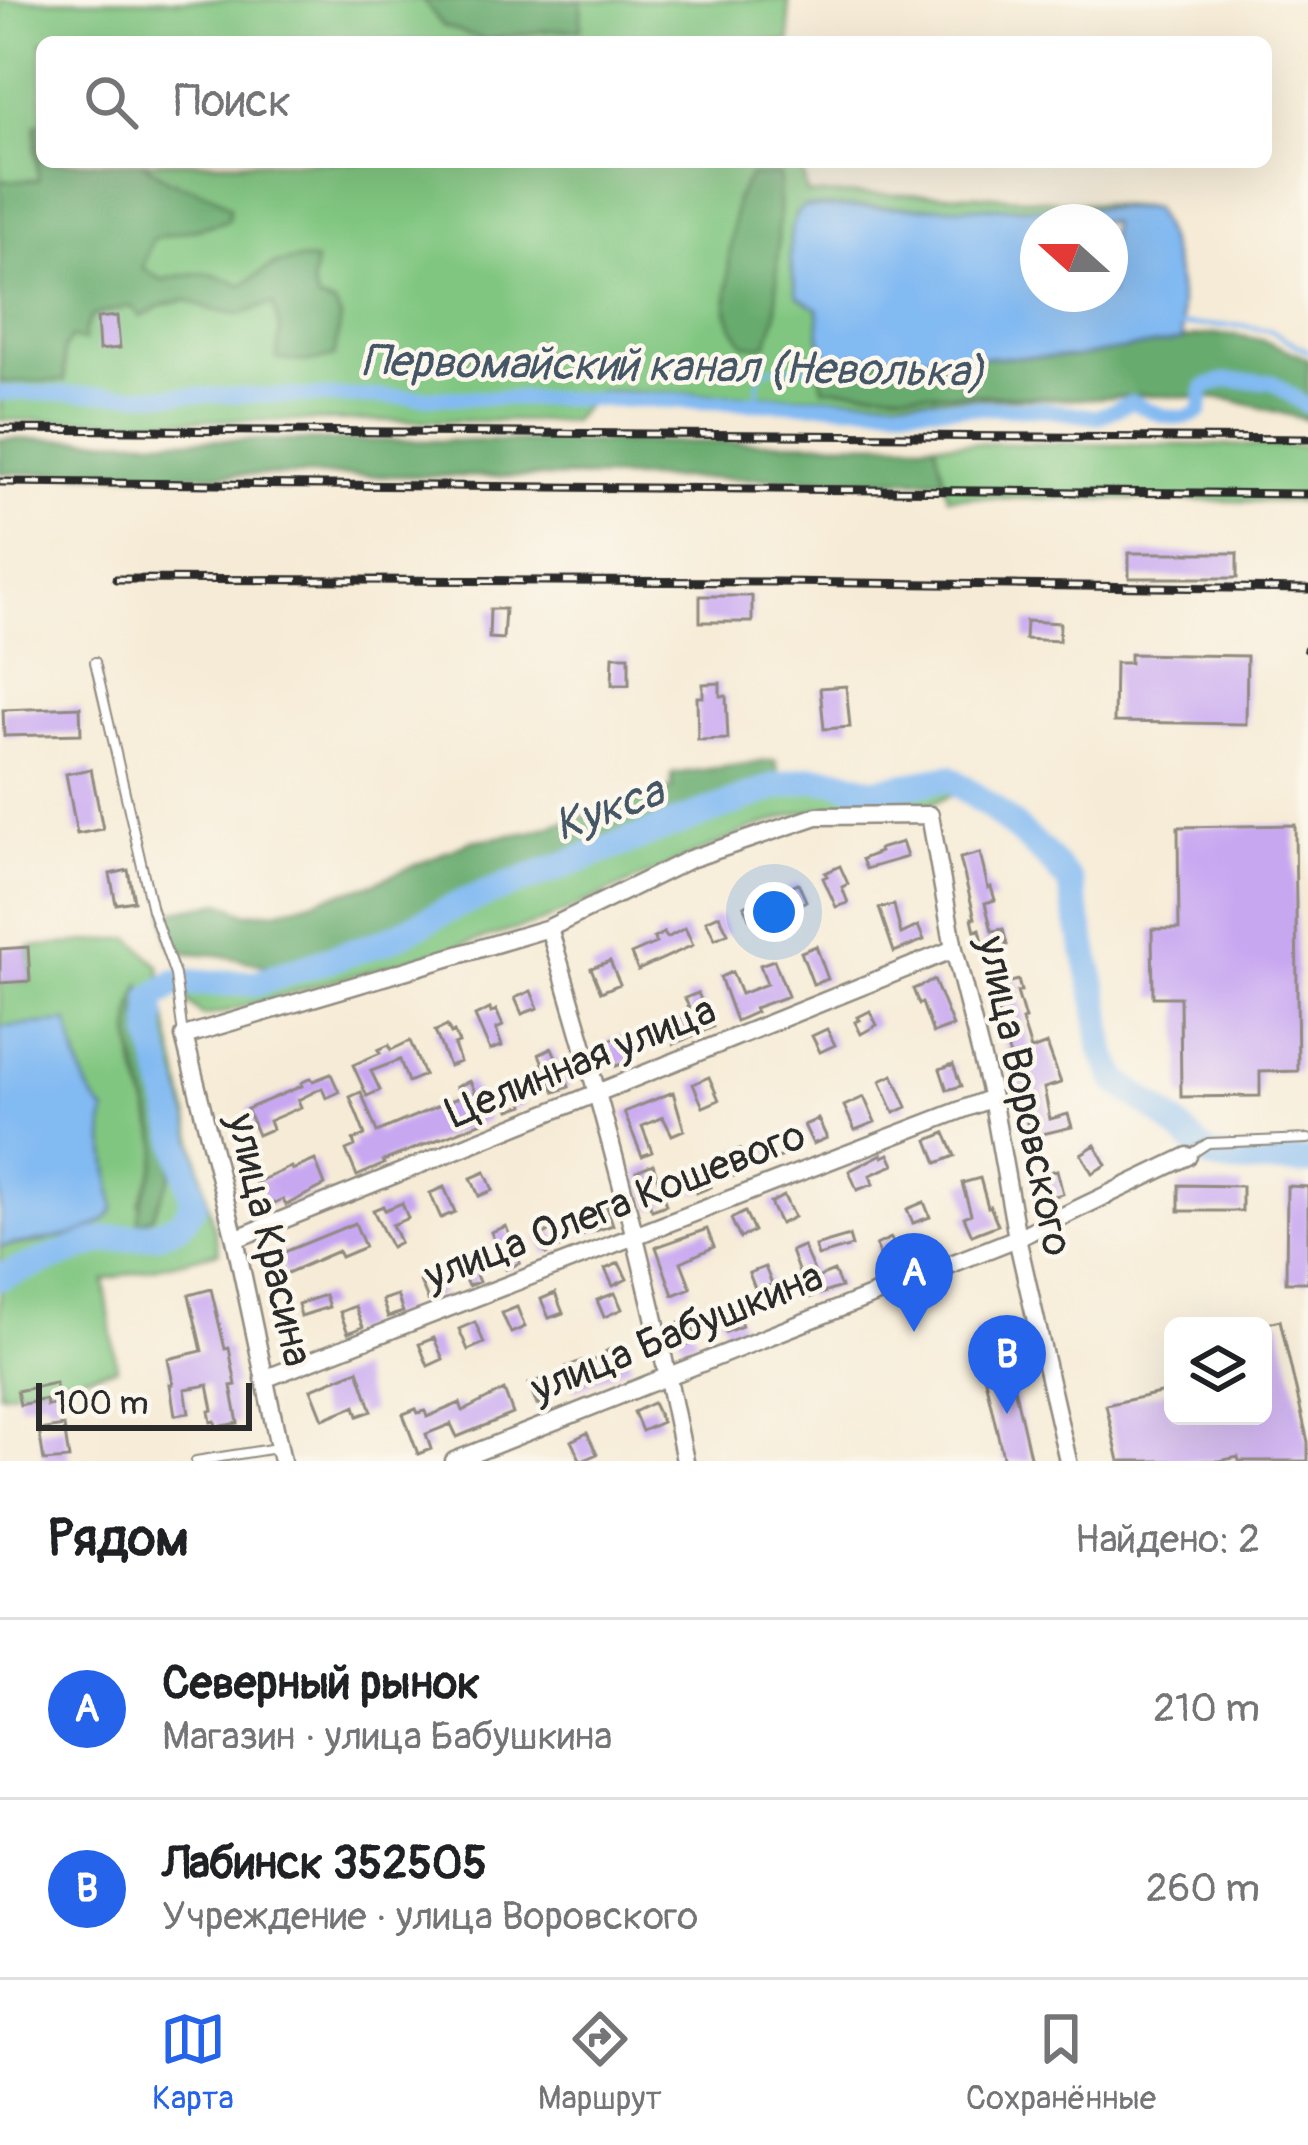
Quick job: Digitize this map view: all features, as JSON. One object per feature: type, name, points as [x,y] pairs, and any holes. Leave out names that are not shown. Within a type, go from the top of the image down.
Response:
[{"type":"street","name":"улица Воровского","points":[[549,928],[690,859],[817,815],[930,815],[954,949],[992,1098],[1017,1238],[1068,1461]]},
{"type":"street","points":[[184,1036],[549,928],[599,1094],[685,1461]]},
{"type":"street","name":"Целинная улица","points":[[235,1239],[954,949]]},
{"type":"street","name":"улица Красина","points":[[184,1036],[235,1239],[280,1454]]},
{"type":"street","name":"улица Олега Кошевого","points":[[264,1379],[992,1098]]},
{"type":"street","name":"улица Бабушкина","points":[[454,1461],[1017,1238],[1188,1156]]},
{"type":"lane","points":[[95,662],[152,910],[175,975],[184,1036]]},
{"type":"lane","points":[[1188,1156],[1207,1144],[1308,1139]]},
{"type":"lane","points":[[196,1461],[280,1454]]},
{"type":"green space","points":[[0,0],[423,0],[443,26],[542,31],[580,29],[581,0],[788,0],[790,36],[36,36],[39,180],[0,181]]},
{"type":"green space","points":[[423,0],[581,0],[581,29],[474,36],[443,26]]},
{"type":"green space","points":[[38,168],[150,168],[167,180],[213,195],[230,208],[228,220],[152,240],[143,268],[162,280],[202,274],[242,285],[286,262],[316,261],[312,283],[318,300],[335,305],[341,318],[334,356],[309,362],[277,359],[280,331],[273,304],[241,314],[187,300],[163,305],[141,317],[131,306],[92,316],[84,341],[71,338],[64,349],[65,381],[0,382],[0,181],[38,180]]},
{"type":"green space","points":[[150,168],[802,168],[807,194],[979,195],[1099,204],[803,207],[795,215],[827,357],[821,377],[824,388],[1081,399],[598,391],[572,421],[0,420],[0,382],[65,381],[68,340],[92,316],[131,306],[141,317],[163,305],[187,300],[213,310],[274,304],[280,331],[334,356],[341,318],[335,305],[318,300],[312,283],[315,261],[274,264],[242,285],[203,274],[162,280],[142,269],[152,240],[227,220],[230,208],[213,195],[167,180]]},
{"type":"green space","points":[[780,175],[776,316],[767,344],[744,344],[727,310],[736,199],[750,176]]},
{"type":"green space","points":[[1211,334],[1261,340],[1308,359],[1308,420],[1227,399],[1141,395],[1081,399],[823,388],[821,377],[827,357],[1075,357]]},
{"type":"green space","points":[[0,439],[935,443],[944,480],[0,473]]},
{"type":"green space","points":[[935,443],[1308,446],[1308,502],[948,497]]},
{"type":"green space","points":[[776,761],[780,779],[538,864],[384,934],[272,967],[219,955],[176,952],[169,941],[165,913],[221,902],[246,913],[276,911],[369,885],[471,841],[531,832],[672,789],[672,774]]},
{"type":"green space","points":[[947,784],[955,794],[928,805],[849,804],[795,814],[542,922],[221,1013],[203,1016],[187,1001],[185,990],[261,987],[401,941],[474,904],[785,792],[839,787],[869,796]]},
{"type":"green space","points":[[131,938],[160,967],[162,1001],[219,1252],[104,1280],[117,1368],[0,1394],[0,1247],[46,1241],[114,1208],[103,1126],[83,1079],[68,1023],[0,1027],[0,983],[30,981],[28,947]],"holes":[[[141,987],[140,1011],[167,1128],[171,1175],[138,1205],[159,1146],[134,1064],[131,1032]]]},
{"type":"green space","points":[[142,983],[138,1014],[172,1148],[171,1175],[152,1217],[138,1223],[158,1150],[131,1031]]},
{"type":"water","points":[[803,207],[1020,208],[1020,312],[1128,312],[1128,208],[1153,208],[1172,255],[1183,340],[1075,357],[827,357],[818,309],[797,296],[790,250],[792,226]]},
{"type":"water","points":[[68,1022],[85,1082],[106,1112],[103,1126],[114,1208],[106,1219],[79,1233],[0,1247],[0,1027]]},
{"type":"building","points":[[117,316],[120,348],[99,350],[97,318]]},
{"type":"building","points":[[1129,553],[1237,553],[1237,578],[1129,578]]},
{"type":"building","points":[[700,596],[752,596],[752,622],[700,622]]},
{"type":"building","points":[[490,609],[505,609],[503,639],[489,638]]},
{"type":"building","points":[[1026,621],[1060,623],[1059,641],[1025,639]]},
{"type":"building","points":[[1130,654],[1247,656],[1246,724],[1114,722],[1115,663],[1130,663]]},
{"type":"building","points":[[613,656],[629,656],[629,685],[612,685]]},
{"type":"building","points":[[720,683],[720,696],[726,696],[728,739],[698,740],[697,697],[703,697],[703,684]]},
{"type":"building","points":[[846,686],[850,727],[824,729],[820,688]]},
{"type":"building","points":[[80,707],[81,734],[4,736],[3,710]]},
{"type":"building","points":[[91,769],[103,829],[77,834],[66,774]]},
{"type":"building","points":[[1295,825],[1298,1071],[1260,1072],[1260,1096],[1181,1097],[1180,997],[1153,997],[1152,929],[1179,929],[1178,827]]},
{"type":"building","points":[[902,842],[907,857],[866,869],[862,859]]},
{"type":"building","points":[[980,853],[995,900],[985,903],[992,931],[1003,929],[1007,945],[985,950],[980,929],[975,931],[960,858]]},
{"type":"building","points":[[840,866],[848,884],[842,887],[848,903],[836,907],[823,878]]},
{"type":"building","points":[[128,870],[134,901],[116,904],[110,874]]},
{"type":"building","points":[[798,883],[806,901],[755,920],[749,918],[744,906],[762,898],[765,905]]},
{"type":"building","points":[[894,905],[901,934],[918,926],[924,940],[894,952],[879,908]]},
{"type":"building","points":[[719,915],[728,933],[715,939],[706,921]]},
{"type":"building","points":[[685,928],[693,945],[638,970],[631,954],[656,943],[654,938],[664,933],[667,938]]},
{"type":"building","points":[[816,946],[828,979],[813,984],[801,952]]},
{"type":"building","points":[[28,947],[30,981],[0,983],[0,949]]},
{"type":"building","points":[[774,960],[788,996],[754,1008],[756,1012],[736,1021],[720,977],[732,972],[741,994],[767,984],[760,965]]},
{"type":"building","points":[[610,961],[620,984],[601,992],[591,968]]},
{"type":"building","points":[[934,980],[953,1026],[933,1033],[913,989]]},
{"type":"building","points":[[1018,980],[1031,1050],[1047,1044],[1061,1083],[1044,1088],[1050,1119],[1068,1114],[1072,1127],[1030,1137],[1006,1035],[989,988]]},
{"type":"building","points":[[531,991],[538,1008],[522,1014],[515,998]]},
{"type":"building","points":[[698,993],[713,1027],[674,1044],[667,1027],[692,1015],[685,998]]},
{"type":"building","points":[[490,1009],[491,1013],[496,1010],[503,1026],[496,1029],[502,1046],[490,1050],[475,1016]]},
{"type":"building","points":[[870,1011],[877,1025],[861,1034],[855,1022]]},
{"type":"building","points":[[447,1026],[459,1043],[454,1045],[460,1062],[449,1066],[435,1031]]},
{"type":"building","points":[[827,1029],[835,1045],[820,1052],[812,1036]]},
{"type":"building","points":[[623,1035],[632,1060],[616,1066],[607,1041]]},
{"type":"building","points":[[410,1041],[424,1075],[408,1082],[400,1060],[371,1071],[380,1090],[367,1096],[353,1065],[389,1045],[391,1050]]},
{"type":"building","points":[[552,1048],[569,1087],[555,1092],[539,1054]]},
{"type":"building","points":[[953,1064],[961,1086],[947,1090],[940,1069]]},
{"type":"building","points":[[331,1074],[339,1092],[326,1098],[322,1088],[298,1100],[301,1107],[269,1121],[272,1129],[258,1135],[247,1109],[311,1078]]},
{"type":"building","points":[[893,1075],[907,1107],[894,1113],[880,1081]]},
{"type":"building","points":[[709,1077],[719,1100],[703,1107],[693,1084]]},
{"type":"building","points":[[470,1081],[488,1120],[357,1176],[346,1150],[365,1135],[350,1097],[361,1092],[377,1132],[460,1097],[456,1087]]},
{"type":"building","points":[[517,1084],[524,1105],[510,1110],[502,1089]]},
{"type":"building","points":[[673,1092],[684,1130],[672,1135],[663,1117],[642,1126],[652,1152],[642,1156],[624,1112]]},
{"type":"building","points":[[864,1097],[875,1122],[855,1130],[844,1106]]},
{"type":"building","points":[[818,1119],[827,1138],[813,1144],[804,1125]]},
{"type":"building","points":[[945,1133],[955,1156],[937,1163],[928,1140]]},
{"type":"building","points":[[779,1138],[786,1155],[772,1160],[765,1143]]},
{"type":"building","points":[[1095,1145],[1106,1165],[1092,1173],[1081,1154]]},
{"type":"building","points":[[740,1149],[749,1170],[734,1176],[726,1155]]},
{"type":"building","points":[[889,1154],[894,1165],[870,1175],[873,1184],[857,1190],[849,1171]]},
{"type":"building","points":[[315,1160],[325,1185],[286,1205],[283,1199],[266,1207],[255,1183]]},
{"type":"building","points":[[653,1164],[666,1205],[652,1210],[636,1171]]},
{"type":"building","points":[[702,1166],[711,1187],[696,1193],[688,1172]]},
{"type":"building","points":[[1057,1170],[1063,1194],[1046,1198],[1040,1175]]},
{"type":"building","points":[[485,1172],[493,1190],[479,1196],[471,1178]]},
{"type":"building","points":[[980,1178],[998,1225],[972,1235],[964,1217],[971,1214],[962,1183]]},
{"type":"building","points":[[1179,1185],[1242,1186],[1242,1211],[1179,1211]]},
{"type":"building","points":[[1287,1186],[1308,1187],[1308,1282],[1286,1282]]},
{"type":"building","points":[[444,1187],[455,1212],[441,1218],[430,1193]]},
{"type":"building","points":[[784,1196],[794,1217],[780,1224],[770,1203]]},
{"type":"building","points":[[924,1202],[930,1217],[913,1223],[907,1209]]},
{"type":"building","points":[[402,1203],[408,1218],[392,1225],[400,1242],[391,1247],[373,1210]]},
{"type":"building","points":[[606,1204],[613,1225],[584,1235],[578,1221]]},
{"type":"building","points":[[745,1212],[754,1231],[740,1238],[731,1219]]},
{"type":"building","points":[[355,1223],[365,1247],[341,1257],[338,1251],[285,1274],[277,1255]]},
{"type":"building","points":[[506,1226],[520,1263],[506,1269],[491,1232]]},
{"type":"building","points":[[707,1229],[714,1247],[681,1262],[691,1288],[673,1295],[656,1247]]},
{"type":"building","points":[[553,1230],[561,1247],[546,1254],[538,1236]]},
{"type":"building","points":[[849,1236],[852,1246],[818,1256],[815,1246]]},
{"type":"building","points":[[891,1238],[900,1259],[884,1266],[876,1245]]},
{"type":"building","points":[[803,1246],[817,1278],[834,1271],[841,1287],[808,1298],[791,1251]]},
{"type":"building","points":[[470,1261],[479,1282],[468,1286],[459,1265]]},
{"type":"building","points":[[619,1263],[627,1279],[613,1286],[605,1269]]},
{"type":"building","points":[[765,1267],[772,1284],[756,1291],[749,1273]]},
{"type":"building","points":[[434,1275],[442,1295],[428,1300],[420,1281]]},
{"type":"building","points":[[211,1289],[225,1349],[229,1348],[238,1423],[216,1427],[211,1422],[208,1385],[185,1389],[189,1413],[175,1415],[168,1359],[202,1351],[189,1295]]},
{"type":"building","points":[[555,1293],[563,1313],[549,1318],[541,1299]]},
{"type":"building","points":[[615,1293],[622,1309],[604,1317],[597,1300]]},
{"type":"building","points":[[325,1295],[329,1307],[301,1316],[298,1304]]},
{"type":"building","points":[[397,1295],[403,1312],[388,1317],[382,1300]]},
{"type":"building","points":[[733,1300],[742,1326],[726,1332],[717,1306]]},
{"type":"building","points":[[355,1306],[363,1327],[348,1333],[340,1312]]},
{"type":"building","points":[[517,1307],[525,1327],[511,1333],[502,1313]]},
{"type":"building","points":[[689,1319],[697,1340],[683,1346],[674,1325]]},
{"type":"building","points":[[1280,1320],[1308,1442],[1308,1461],[1239,1461],[1238,1457],[1119,1461],[1106,1405],[1164,1392],[1164,1425],[1272,1425],[1272,1322]]},
{"type":"building","points":[[475,1322],[484,1343],[468,1350],[459,1329]]},
{"type":"building","points":[[1000,1326],[1031,1461],[1004,1461],[974,1332]]},
{"type":"building","points":[[434,1338],[443,1359],[428,1366],[419,1344]]},
{"type":"building","points":[[622,1344],[632,1365],[575,1390],[566,1367],[581,1361],[583,1365]]},
{"type":"building","points":[[358,1370],[372,1411],[358,1416],[355,1406],[323,1419],[311,1389]]},
{"type":"building","points":[[543,1379],[551,1400],[537,1405],[529,1384]]},
{"type":"building","points":[[55,1383],[60,1404],[47,1406],[46,1399],[20,1405],[17,1391]]},
{"type":"building","points":[[504,1390],[513,1414],[457,1437],[451,1424],[426,1434],[431,1449],[418,1454],[403,1414],[416,1409],[425,1411],[427,1417],[460,1403],[463,1411]]},
{"type":"building","points":[[653,1403],[662,1422],[642,1431],[634,1412]]},
{"type":"building","points":[[64,1426],[69,1459],[44,1461],[39,1430]]},
{"type":"building","points":[[587,1433],[597,1454],[581,1461],[571,1441]]},
{"type":"waterway","points":[[1181,325],[1272,331],[1308,351]]},
{"type":"waterway","points":[[756,403],[760,373],[772,368],[818,367],[830,354]]},
{"type":"waterway","name":"Первомайский канал (Неволька)","points":[[0,393],[1042,409],[1097,417],[1132,402],[1166,416],[1183,417],[1200,412],[1204,387],[1227,380],[1272,382],[1308,407]]},
{"type":"waterway","name":"Кукса","points":[[0,1277],[99,1241],[155,1234],[180,1224],[194,1204],[153,1035],[152,998],[175,983],[256,983],[386,941],[462,903],[775,787],[811,779],[836,780],[872,791],[949,778],[991,807],[1070,882],[1098,1006],[1103,1051],[1117,1081],[1170,1120],[1208,1156],[1229,1161],[1308,1162]]},
{"type":"railway","points":[[0,429],[1308,439]]},
{"type":"railway","points":[[0,482],[1308,494]]},
{"type":"railway","points":[[116,579],[1308,589]]},
{"type":"place","name":"Северный рынок","points":[[914,1332]]},
{"type":"place","name":"Лабинск 352505","points":[[1007,1414]]}]
